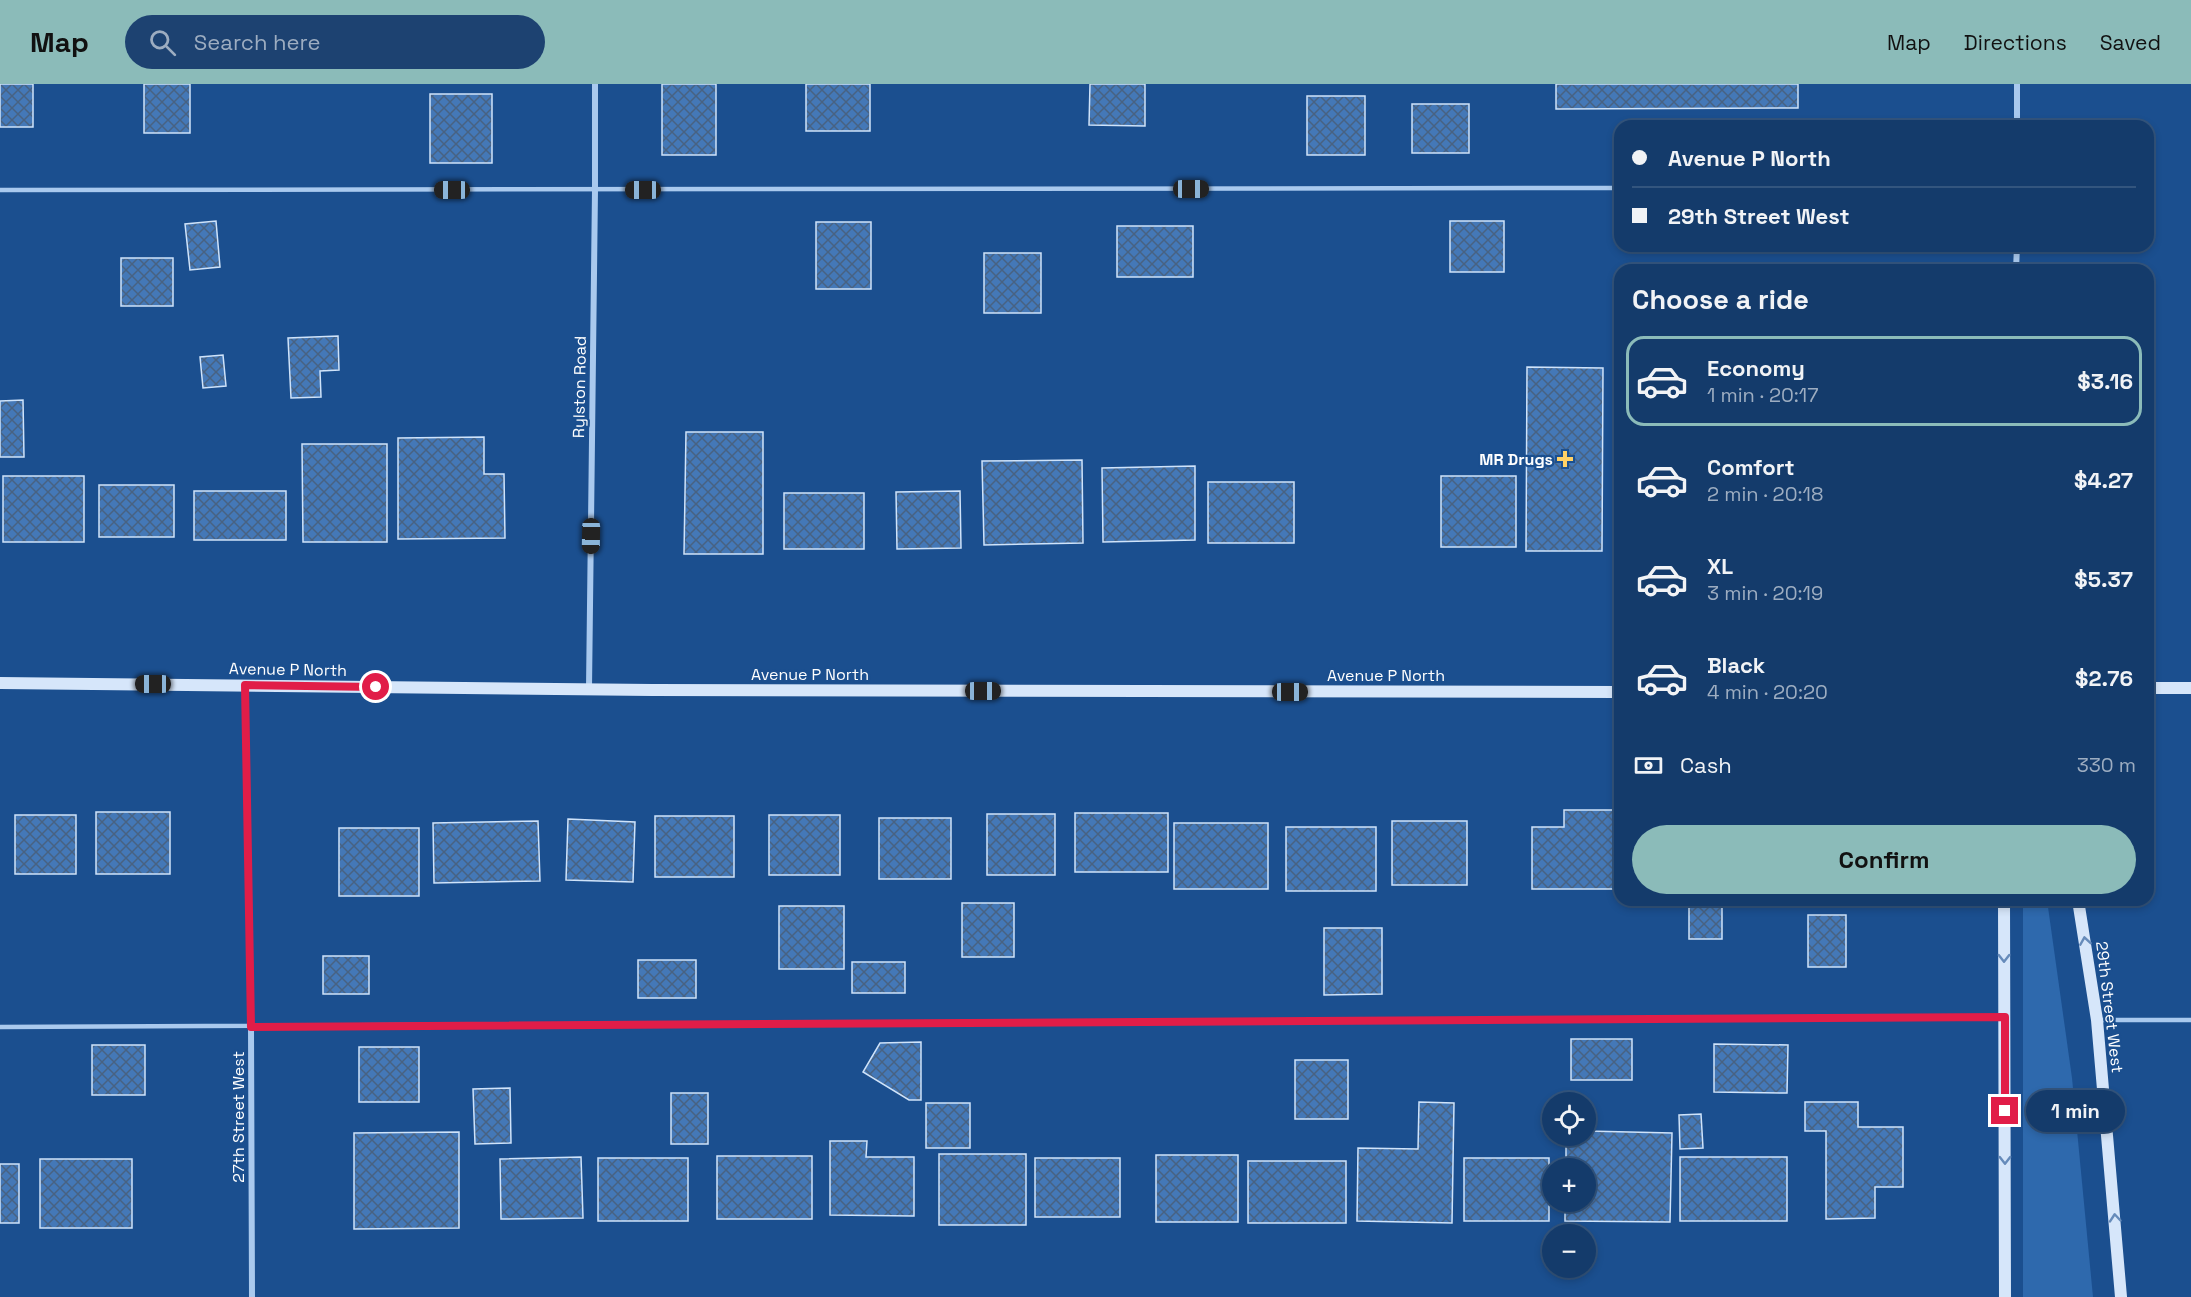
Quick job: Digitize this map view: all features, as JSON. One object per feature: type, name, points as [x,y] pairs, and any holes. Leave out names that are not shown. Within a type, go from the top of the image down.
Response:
[{"type":"main road","name":"Avenue P North","points":[[0,683],[589,690],[1614,692]]},
{"type":"main road","points":[[2154,688],[2191,688]]},
{"type":"main road","points":[[2004,906],[2005,1297]]},
{"type":"main road","name":"29th Street West","points":[[2079,906],[2097,1020],[2121,1297]]},
{"type":"street","name":"Rylston Road","points":[[589,690],[595,84]]},
{"type":"street","points":[[2017,84],[2017,120]]},
{"type":"street","name":"27th Street West","points":[[245,685],[251,1027],[252,1297]]},
{"type":"lane","points":[[0,190],[1614,188]]},
{"type":"lane","points":[[0,1027],[2005,1017]]},
{"type":"lane","points":[[2097,1020],[2191,1020]]},
{"type":"shaded area","points":[[2023,906],[2048,906],[2072,1078],[2093,1297],[2023,1297]]},
{"type":"building","points":[[0,84],[33,84],[33,127],[0,127]]},
{"type":"building","points":[[144,84],[190,84],[190,133],[144,133]]},
{"type":"building","points":[[662,84],[716,84],[716,155],[662,155]]},
{"type":"building","points":[[806,84],[870,84],[870,131],[806,131]]},
{"type":"building","points":[[1090,84],[1145,84],[1145,126],[1089,125]]},
{"type":"building","points":[[1556,84],[1798,84],[1798,108],[1556,109]]},
{"type":"building","points":[[430,94],[492,94],[492,163],[430,163]]},
{"type":"building","points":[[1307,96],[1365,96],[1365,155],[1307,155]]},
{"type":"building","points":[[1412,104],[1469,104],[1469,153],[1412,153]]},
{"type":"building","points":[[216,221],[220,267],[190,270],[185,224]]},
{"type":"building","points":[[1450,221],[1504,221],[1504,272],[1450,272]]},
{"type":"building","points":[[816,222],[871,222],[871,289],[816,289]]},
{"type":"building","points":[[1117,226],[1193,226],[1193,277],[1117,277]]},
{"type":"building","points":[[984,253],[1041,253],[1041,313],[984,313]]},
{"type":"building","points":[[121,258],[173,258],[173,306],[121,306]]},
{"type":"building","points":[[338,336],[339,370],[320,371],[321,397],[291,398],[288,338]]},
{"type":"building","points":[[223,355],[226,386],[203,388],[200,357]]},
{"type":"building","name":"MR Drugs","points":[[1527,367],[1603,368],[1602,551],[1526,551]]},
{"type":"building","points":[[23,400],[24,457],[0,457],[0,401]]},
{"type":"building","points":[[686,432],[763,432],[763,554],[684,554]]},
{"type":"building","points":[[484,437],[484,474],[504,474],[505,538],[398,539],[398,438]]},
{"type":"building","points":[[302,444],[387,444],[387,542],[303,542]]},
{"type":"building","points":[[1082,460],[1083,543],[984,545],[982,461]]},
{"type":"building","points":[[1195,466],[1195,540],[1103,542],[1102,468]]},
{"type":"building","points":[[3,476],[84,476],[84,542],[3,542]]},
{"type":"building","points":[[1441,476],[1516,476],[1516,547],[1441,547]]},
{"type":"building","points":[[1208,482],[1294,482],[1294,543],[1208,543]]},
{"type":"building","points":[[99,485],[174,485],[174,537],[99,537]]},
{"type":"building","points":[[194,491],[286,491],[286,540],[194,540]]},
{"type":"building","points":[[960,491],[961,548],[897,549],[896,492]]},
{"type":"building","points":[[784,493],[864,493],[864,549],[784,549]]},
{"type":"building","points":[[1564,810],[1614,810],[1614,889],[1532,889],[1532,827],[1564,827]]},
{"type":"building","points":[[96,812],[170,812],[170,874],[96,874]]},
{"type":"building","points":[[1075,813],[1168,813],[1168,872],[1075,872]]},
{"type":"building","points":[[987,814],[1055,814],[1055,875],[987,875]]},
{"type":"building","points":[[15,815],[76,815],[76,874],[15,874]]},
{"type":"building","points":[[769,815],[840,815],[840,875],[769,875]]},
{"type":"building","points":[[655,816],[734,816],[734,877],[655,877]]},
{"type":"building","points":[[879,818],[951,818],[951,879],[879,879]]},
{"type":"building","points":[[568,819],[635,822],[633,882],[566,880]]},
{"type":"building","points":[[538,821],[540,881],[434,883],[433,823]]},
{"type":"building","points":[[1392,821],[1467,821],[1467,885],[1392,885]]},
{"type":"building","points":[[1174,823],[1268,823],[1268,889],[1174,889]]},
{"type":"building","points":[[1286,827],[1376,827],[1376,891],[1286,891]]},
{"type":"building","points":[[339,828],[419,828],[419,896],[339,896]]},
{"type":"building","points":[[962,903],[1014,903],[1014,957],[962,957]]},
{"type":"building","points":[[779,906],[844,906],[844,969],[779,969]]},
{"type":"building","points":[[1689,906],[1722,906],[1722,939],[1689,939]]},
{"type":"building","points":[[1808,915],[1846,915],[1846,967],[1808,967]]},
{"type":"building","points":[[1324,928],[1382,928],[1382,994],[1324,995]]},
{"type":"building","points":[[323,956],[369,956],[369,994],[323,994]]},
{"type":"building","points":[[638,960],[696,960],[696,998],[638,998]]},
{"type":"building","points":[[852,962],[905,962],[905,993],[852,993]]},
{"type":"building","points":[[1571,1039],[1632,1039],[1632,1080],[1571,1080]]},
{"type":"building","points":[[921,1042],[921,1100],[909,1100],[863,1072],[880,1043]]},
{"type":"building","points":[[1714,1044],[1788,1045],[1787,1093],[1714,1092]]},
{"type":"building","points":[[92,1045],[145,1045],[145,1095],[92,1095]]},
{"type":"building","points":[[359,1047],[419,1047],[419,1102],[359,1102]]},
{"type":"building","points":[[1295,1060],[1348,1060],[1348,1119],[1295,1119]]},
{"type":"building","points":[[510,1088],[511,1143],[475,1144],[473,1089]]},
{"type":"building","points":[[671,1093],[708,1093],[708,1144],[671,1144]]},
{"type":"building","points":[[1419,1102],[1454,1103],[1452,1223],[1357,1221],[1358,1148],[1418,1149]]},
{"type":"building","points":[[1805,1102],[1858,1102],[1858,1127],[1903,1127],[1903,1187],[1875,1187],[1875,1218],[1826,1219],[1826,1131],[1805,1131]]},
{"type":"building","points":[[926,1103],[970,1103],[970,1148],[926,1148]]},
{"type":"building","points":[[1701,1114],[1703,1148],[1680,1149],[1679,1115]]},
{"type":"building","points":[[1596,1131],[1672,1133],[1670,1222],[1565,1221],[1565,1212],[1596,1212],[1596,1158],[1566,1158],[1566,1146],[1596,1146]]},
{"type":"building","points":[[459,1132],[459,1228],[354,1229],[354,1133]]},
{"type":"building","points":[[830,1141],[867,1141],[866,1157],[914,1157],[914,1216],[830,1215]]},
{"type":"building","points":[[939,1154],[1026,1154],[1026,1225],[939,1225]]},
{"type":"building","points":[[1156,1155],[1238,1155],[1238,1222],[1156,1222]]},
{"type":"building","points":[[717,1156],[812,1156],[812,1219],[717,1219]]},
{"type":"building","points":[[581,1157],[583,1218],[501,1219],[500,1159]]},
{"type":"building","points":[[1680,1157],[1787,1157],[1787,1221],[1680,1221]]},
{"type":"building","points":[[598,1158],[688,1158],[688,1221],[598,1221]]},
{"type":"building","points":[[1035,1158],[1120,1158],[1120,1217],[1035,1217]]},
{"type":"building","points":[[1464,1158],[1542,1158],[1542,1212],[1549,1212],[1549,1221],[1464,1221]]},
{"type":"building","points":[[40,1159],[132,1159],[132,1228],[40,1228]]},
{"type":"building","points":[[1248,1161],[1346,1161],[1346,1223],[1248,1223]]},
{"type":"building","points":[[0,1164],[19,1164],[19,1223],[0,1223]]},
{"type":"place","name":"MR Drugs","points":[[1565,459]]},
{"type":"route","points":[[376,687],[245,685],[251,1027],[2005,1017],[2005,1111]]}]
